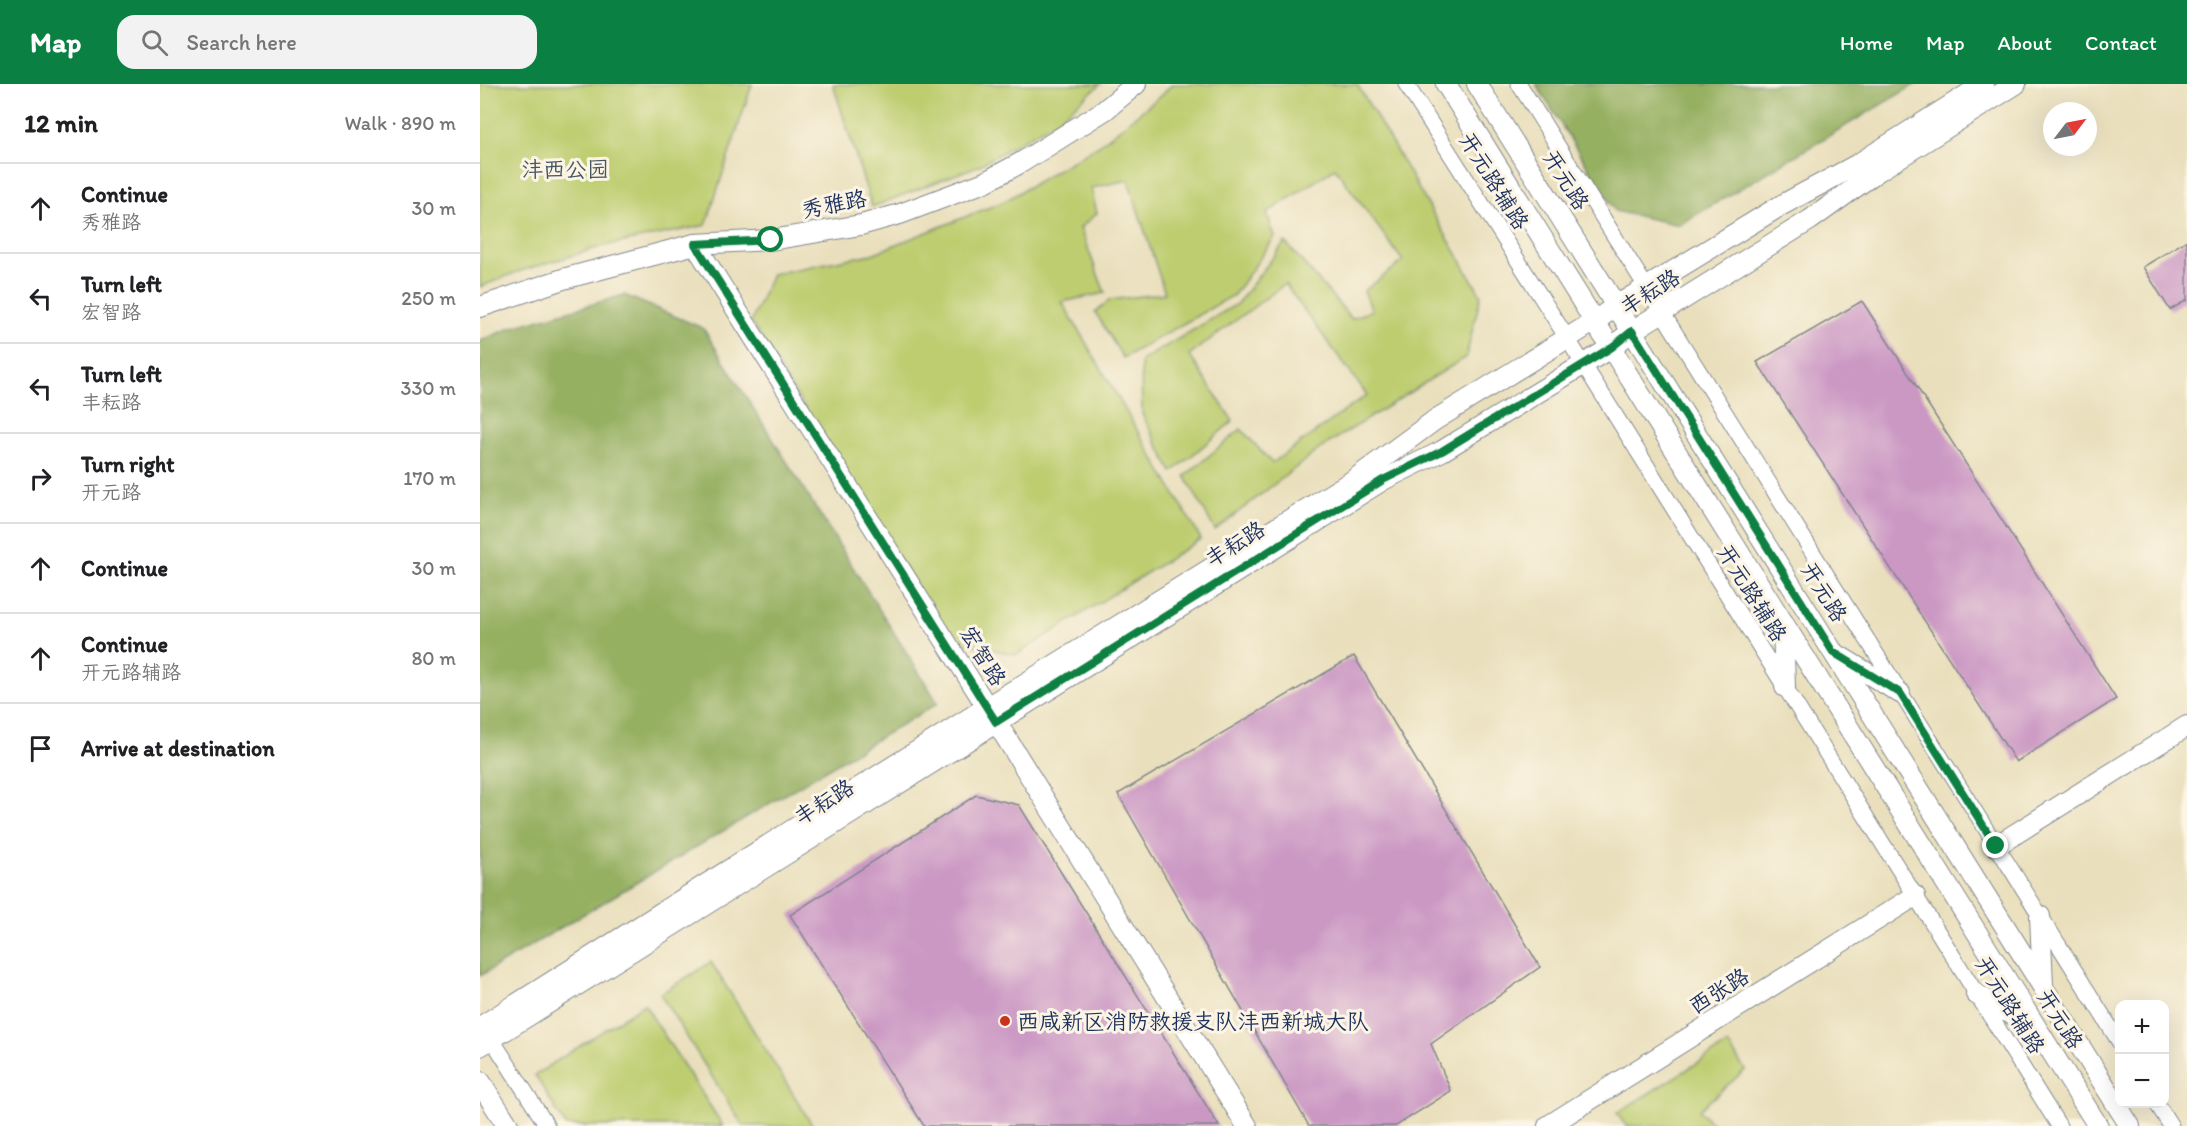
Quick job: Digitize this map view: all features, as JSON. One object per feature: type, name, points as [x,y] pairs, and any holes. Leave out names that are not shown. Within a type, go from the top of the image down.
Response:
[{"type":"main road","points":[[480,1082],[508,1126]]},
{"type":"street","name":"秀雅路","points":[[480,307],[563,279],[695,244],[771,240],[861,225],[950,196],[985,182],[1042,150],[1105,110],[1136,84]]},
{"type":"street","name":"开元路辅路","points":[[1406,84],[2059,1126]]},
{"type":"street","name":"开元路","points":[[1446,84],[2098,1126]]},
{"type":"street","name":"开元路","points":[[1477,84],[2130,1126]]},
{"type":"street","points":[[1519,84],[2115,1035]]},
{"type":"street","name":"丰耘路","points":[[992,715],[1352,481],[1435,420],[1646,287],[1780,206],[1858,164],[1984,84]]},
{"type":"street","name":"丰耘路","points":[[483,1031],[992,715],[1383,480],[1442,451],[1612,347],[1632,331],[1810,220],[1878,171],[2016,84]]},
{"type":"street","name":"宏智路","points":[[695,244],[992,715],[1247,1126]]},
{"type":"street","points":[[1782,620],[1785,687]]},
{"type":"street","points":[[1833,652],[1900,693]]},
{"type":"street","points":[[1996,846],[2187,726]]},
{"type":"street","name":"西张路","points":[[1548,1126],[1915,896]]},
{"type":"street","points":[[2040,916],[2043,988]]},
{"type":"street","points":[[1976,994],[2038,1029]]},
{"type":"street","points":[[483,1031],[547,1126]]},
{"type":"street","points":[[2160,1108],[2171,1126]]},
{"type":"green space","name":"沣西公园","points":[[480,84],[752,84],[706,225],[604,246],[517,272],[480,287]]},
{"type":"green space","points":[[833,84],[1101,84],[1056,121],[980,165],[872,207]]},
{"type":"green space","points":[[1172,84],[1357,84],[1481,295],[1466,357],[1321,448],[1215,530],[1185,476],[1241,429],[1272,463],[1367,395],[1285,284],[1189,355],[1233,421],[1172,472],[1142,414],[1141,361],[1237,304],[1285,242],[1352,319],[1372,310],[1364,291],[1403,261],[1335,168],[1267,213],[1275,237],[1234,295],[1123,358],[1095,312],[1110,300],[1165,293],[1128,180],[1091,188],[1097,213],[1080,228],[1105,293],[1062,302],[1201,539],[1016,655],[950,640],[751,322],[772,274],[872,254],[1005,201],[1099,145],[1163,94]]},
{"type":"green space","points":[[1536,84],[1916,84],[1679,225],[1615,211]]},
{"type":"green space","points":[[624,295],[703,328],[938,703],[480,976],[480,341],[513,327]]},
{"type":"green space","points":[[711,962],[813,1126],[743,1126],[660,994]]},
{"type":"green space","points":[[644,1004],[723,1126],[566,1126],[535,1075]]},
{"type":"green space","points":[[1728,1044],[1745,1070],[1699,1110],[1715,1126],[1626,1126],[1617,1113]]},
{"type":"building","points":[[2187,240],[2187,300],[2170,310],[2143,267]]},
{"type":"building","points":[[1862,301],[2116,699],[2016,762],[1757,362]]},
{"type":"building","points":[[1354,656],[1540,967],[1431,1044],[1451,1091],[1396,1126],[1309,1126],[1118,794]]},
{"type":"building","name":"西咸新区消防救援支队沣西新城大队","points":[[976,795],[1019,805],[1219,1126],[924,1126],[790,915]]},
{"type":"place","name":"西咸新区消防救援支队沣西新城大队","points":[[1005,1021]]},
{"type":"route","points":[[771,240],[695,244],[996,722],[1383,480],[1442,451],[1612,347],[1632,331],[1833,652],[1900,693],[1996,846]]}]
